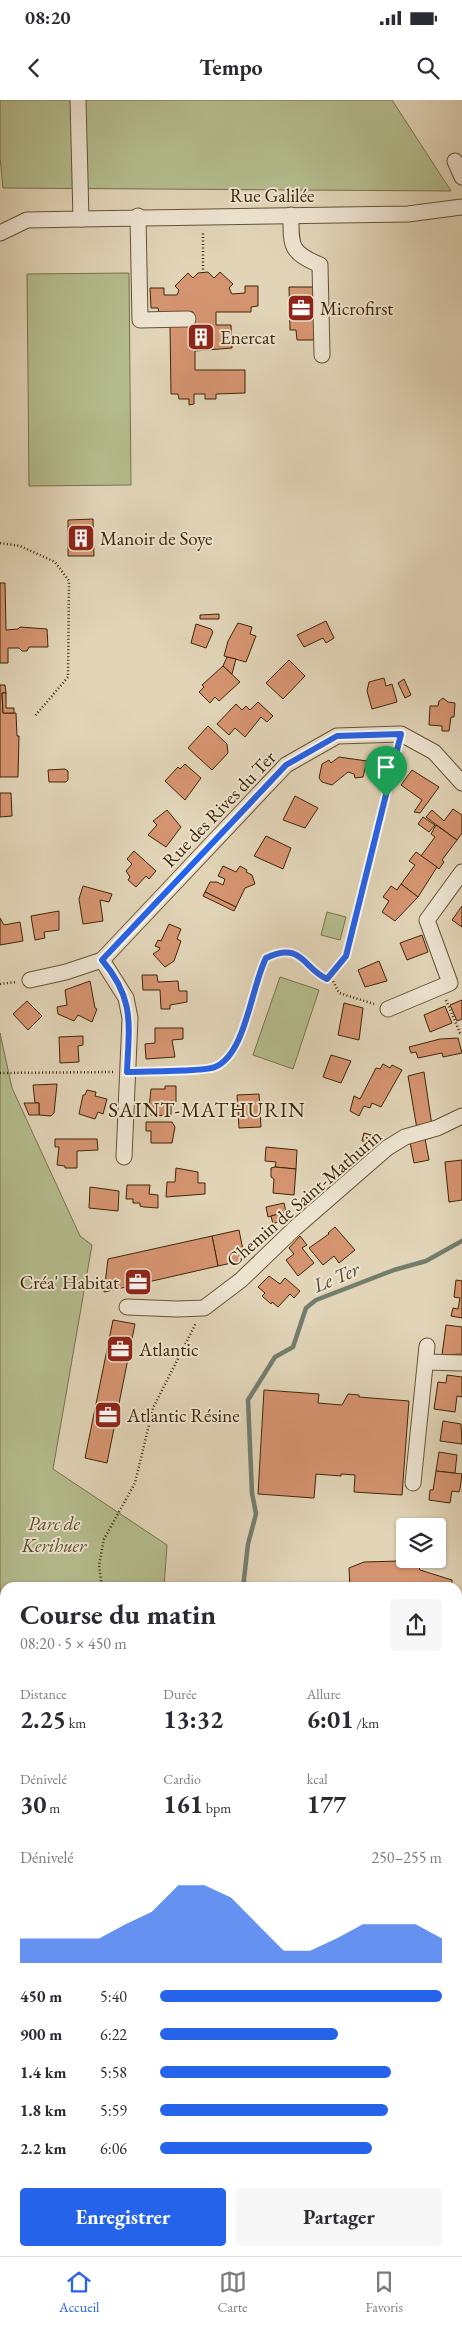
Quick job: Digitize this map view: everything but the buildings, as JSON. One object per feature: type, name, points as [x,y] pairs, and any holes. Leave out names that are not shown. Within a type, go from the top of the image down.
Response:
[{"type":"street","points":[[78,100],[81,219]]},
{"type":"street","points":[[455,161],[462,177]]},
{"type":"street","name":"Rue Galilée","points":[[0,233],[27,220],[138,216],[408,214],[462,207]]},
{"type":"street","points":[[291,215],[291,236],[294,248],[301,256],[320,265],[322,355]]},
{"type":"street","points":[[138,216],[140,320],[188,319]]},
{"type":"street","points":[[401,734],[434,752],[462,783]]},
{"type":"street","name":"Rue des Rives du Ter","points":[[30,980],[66,972],[102,960],[286,765],[337,736],[401,734]]},
{"type":"street","points":[[388,1009],[450,983],[427,920],[462,872]]},
{"type":"street","points":[[102,960],[126,998],[130,1018],[124,1157]]},
{"type":"street","name":"Chemin de Saint-Mathurin","points":[[204,1308],[241,1280],[295,1228],[387,1148],[405,1137],[437,1128],[462,1116]]},
{"type":"street","points":[[127,1307],[204,1308]]},
{"type":"street","points":[[413,1483],[427,1346]]},
{"type":"street","points":[[426,1362],[462,1363]]},
{"type":"path","points":[[203,216],[203,272]]},
{"type":"path","points":[[0,543],[20,546],[55,562],[69,581],[68,677],[35,716]]},
{"type":"path","points":[[0,1074],[127,1072],[214,1068],[228,1059],[238,1043],[261,968],[266,958],[276,954],[297,955],[314,967],[317,975],[327,979],[346,956],[401,734]]},
{"type":"path","points":[[330,975],[339,993],[388,1009]]},
{"type":"path","points":[[448,1005],[462,1034]]},
{"type":"path","points":[[101,1582],[99,1565],[104,1539],[135,1483],[157,1397],[204,1308]]},
{"type":"green space","points":[[0,100],[392,100],[451,191],[3,188],[0,157]]},
{"type":"green space","points":[[129,273],[131,485],[29,486],[27,274]]},
{"type":"green space","points":[[327,912],[346,917],[340,940],[321,935]]},
{"type":"green space","points":[[280,977],[319,990],[293,1069],[253,1055]]},
{"type":"green space","name":"Parc de Kerihuer","points":[[0,1033],[12,1088],[80,1236],[92,1245],[53,1469],[167,1545],[164,1582],[0,1582]]},
{"type":"waterway","name":"Le Ter","points":[[244,1582],[248,1544],[256,1514],[252,1493],[248,1400],[275,1357],[293,1347],[306,1308],[316,1300],[394,1270],[426,1261],[462,1241]]},
{"type":"place","name":"Microfirst","points":[[301,308]]},
{"type":"place","name":"Enercat","points":[[201,337]]},
{"type":"place","name":"Manoir de Soye","points":[[81,538]]},
{"type":"place","name":"Créa' Habitat","points":[[138,1282]]},
{"type":"place","name":"Atlantic","points":[[120,1349]]},
{"type":"place","name":"Atlantic Résine","points":[[108,1415]]},
{"type":"district","name":"SAINT-MATHURIN","points":[[207,1109]]},
{"type":"route","points":[[401,734],[386,797],[346,956],[327,979],[317,975],[314,967],[297,955],[287,953],[276,954],[266,958],[261,968],[238,1043],[228,1059],[214,1068],[127,1072],[130,1018],[126,998],[110,969],[102,960],[286,765],[337,736],[401,734]]}]
